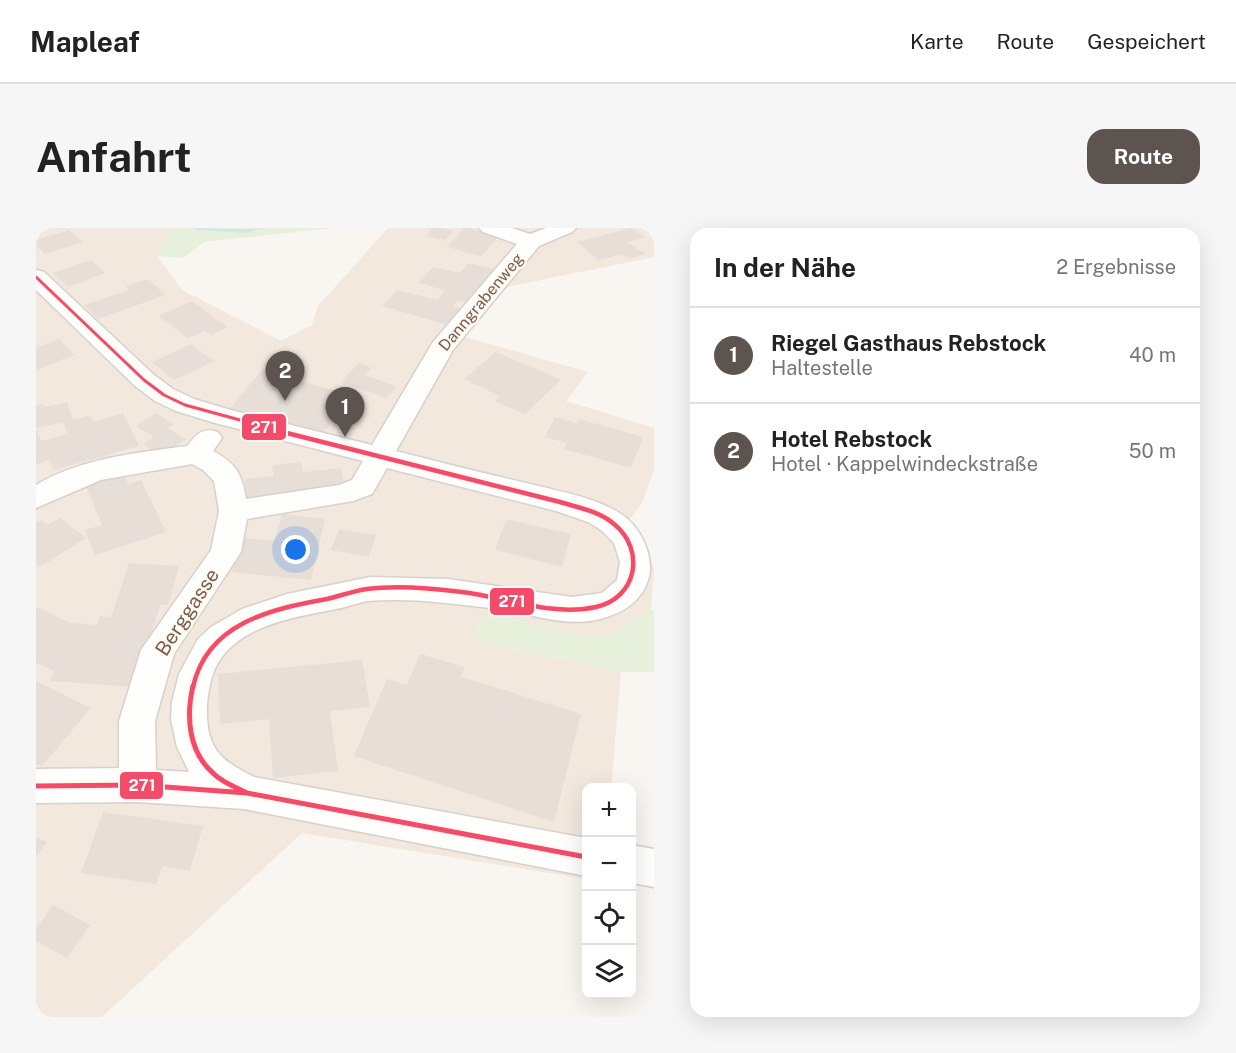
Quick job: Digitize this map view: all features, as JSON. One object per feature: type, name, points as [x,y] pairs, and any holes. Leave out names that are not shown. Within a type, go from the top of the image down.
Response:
[{"type":"street","points":[[490,228],[531,242]]},
{"type":"street","name":"Danngrabenweg","points":[[380,457],[442,347],[531,242],[565,228]]},
{"type":"street","points":[[36,277],[144,380],[164,395],[185,405],[594,512],[617,526],[631,546],[643,591],[599,607],[574,610],[492,596],[414,588],[373,589],[267,613],[231,631],[210,648],[195,676],[189,707],[194,746],[209,771],[247,793]]},
{"type":"street","points":[[41,488],[96,470],[196,454],[224,417]]},
{"type":"street","name":"Berggasse","points":[[138,785],[137,721],[158,650],[226,552],[234,511],[228,478],[213,463],[196,454]]},
{"type":"street","points":[[234,511],[343,494],[362,487],[380,457]]},
{"type":"street","points":[[36,786],[138,785],[247,793],[582,856]]},
{"type":"street","points":[[636,865],[654,868]]},
{"type":"shaded area","points":[[36,228],[173,228],[157,256],[182,290],[281,341],[312,325],[318,306],[388,228],[654,228],[654,257],[507,287],[465,337],[588,372],[566,401],[654,428],[654,470],[642,503],[628,522],[639,534],[654,569],[651,610],[615,632],[587,637],[496,615],[475,621],[475,641],[621,672],[611,783],[582,783],[582,878],[302,833],[102,1017],[36,1017]]},
{"type":"green space","points":[[173,228],[332,228],[204,242],[183,258],[157,256]]},
{"type":"green space","points":[[654,610],[654,672],[621,672],[474,641],[475,621],[495,615],[587,637],[615,632]]},
{"type":"building","points":[[433,228],[453,231],[445,240],[426,236]]},
{"type":"building","points":[[464,228],[499,236],[481,256],[447,247]]},
{"type":"building","points":[[631,228],[645,237],[627,242],[645,254],[629,259],[622,254],[599,260],[577,242]]},
{"type":"building","points":[[69,230],[83,242],[45,254],[36,245],[36,240]]},
{"type":"building","points":[[91,260],[106,273],[68,287],[53,273]]},
{"type":"building","points":[[468,263],[495,269],[469,303],[458,300],[453,306],[460,308],[448,325],[382,306],[397,290],[437,300],[445,290],[419,283],[433,267],[460,273]]},
{"type":"building","points":[[148,279],[165,295],[98,319],[84,305],[129,290],[126,286]]},
{"type":"building","points":[[192,301],[228,327],[211,335],[205,331],[188,338],[158,316]]},
{"type":"building","points":[[59,339],[74,355],[36,370],[36,348]]},
{"type":"building","points":[[191,344],[214,361],[174,380],[152,362]]},
{"type":"building","points":[[496,352],[561,380],[525,414],[495,401],[500,396],[464,379]]},
{"type":"building","points":[[359,363],[372,368],[365,375],[397,387],[386,398],[341,382]]},
{"type":"building","points":[[261,371],[340,392],[325,414],[331,418],[328,428],[312,433],[229,410]]},
{"type":"building","points":[[67,402],[73,420],[90,415],[93,422],[123,413],[139,446],[54,470],[49,460],[36,464],[36,429],[41,441],[68,434],[63,422],[36,428],[36,405],[43,404],[44,407]]},
{"type":"building","points":[[156,413],[174,424],[167,428],[186,439],[161,456],[143,444],[154,437],[136,426]]},
{"type":"building","points":[[555,417],[577,423],[579,419],[643,437],[631,468],[564,449],[567,443],[545,437]]},
{"type":"building","points":[[301,462],[303,472],[341,468],[345,489],[247,498],[245,479],[274,476],[272,465]]},
{"type":"building","points":[[124,475],[128,484],[141,480],[166,532],[95,555],[85,530],[102,525],[86,486]]},
{"type":"building","points":[[282,514],[325,519],[311,580],[232,572],[243,538],[275,541]]},
{"type":"building","points":[[60,518],[86,538],[40,567],[36,564],[36,523],[41,520],[48,525]]},
{"type":"building","points":[[506,519],[571,534],[562,567],[495,550]]},
{"type":"building","points":[[339,529],[376,535],[369,557],[331,550]]},
{"type":"building","points":[[129,563],[179,566],[168,605],[160,605],[136,687],[50,681],[54,671],[36,663],[36,607],[71,623],[97,625],[100,616],[111,617]]},
{"type":"building","points":[[420,654],[465,667],[461,677],[581,714],[554,822],[354,756],[387,679],[407,685]]},
{"type":"building","points":[[362,660],[370,707],[330,711],[338,771],[273,778],[269,719],[220,724],[218,674]]},
{"type":"building","points":[[36,681],[91,708],[41,767],[36,764]]},
{"type":"building","points":[[103,812],[203,826],[190,871],[162,866],[156,884],[81,873]]},
{"type":"building","points":[[36,837],[47,842],[36,857]]},
{"type":"building","points":[[53,905],[90,925],[67,958],[36,941],[36,929]]},
{"type":"waterway","points":[[197,228],[246,231],[259,228]]},
{"type":"transit line","name":"271","points":[[36,277],[144,380],[164,395],[185,405],[224,417],[560,502],[598,514],[618,527],[627,538],[632,550],[633,574],[622,595],[611,602],[581,609],[547,608],[478,594],[391,588],[367,589],[283,608],[247,620],[218,640],[206,654],[197,670],[189,710],[192,740],[205,766],[220,779],[247,793],[582,856]]},
{"type":"transit line","name":"271","points":[[36,786],[138,785],[247,793]]},
{"type":"place","name":"Hotel Rebstock","points":[[285,401]]},
{"type":"place","name":"Riegel Gasthaus Rebstock","points":[[345,437]]}]
